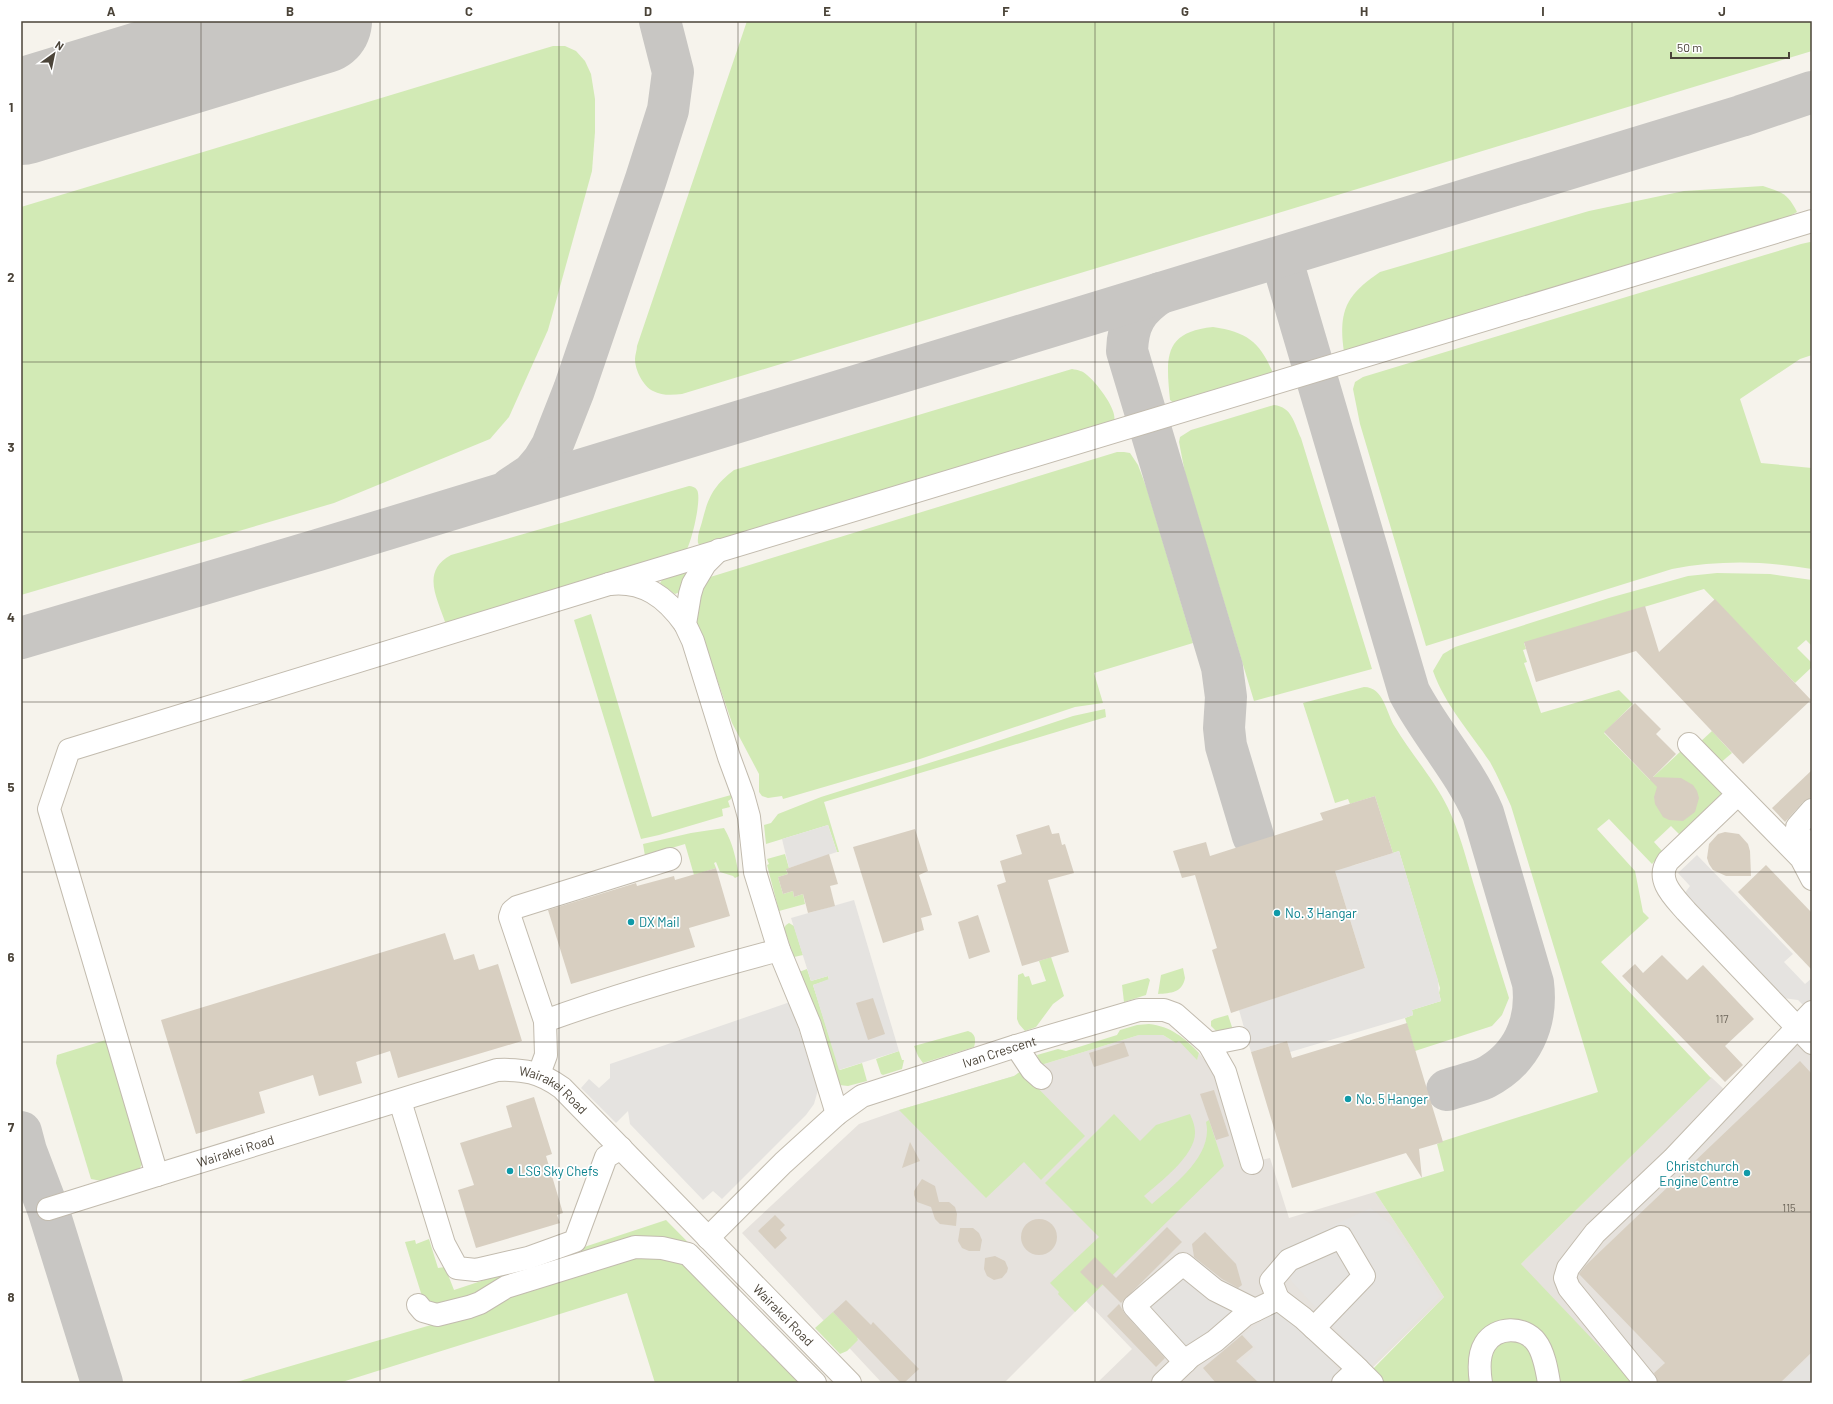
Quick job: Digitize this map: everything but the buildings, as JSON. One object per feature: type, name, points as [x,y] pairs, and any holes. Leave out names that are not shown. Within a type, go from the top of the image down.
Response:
[{"type":"street","points":[[157,1175],[49,809],[69,750],[720,549],[1149,422],[1812,221]]},
{"type":"street","points":[[685,624],[693,584],[704,564],[720,549]]},
{"type":"street","points":[[609,584],[628,583],[655,594],[670,604],[685,624],[693,641],[749,817],[755,872],[779,950],[810,1025],[837,1114]]},
{"type":"street","points":[[1689,744],[1737,795],[1808,853]]},
{"type":"street","points":[[1646,1383],[1569,1288],[1565,1278],[1568,1268],[1595,1233],[1673,1159],[1807,1027],[1686,911],[1670,892],[1664,878],[1663,868],[1668,861],[1737,795]]},
{"type":"street","points":[[1812,810],[1797,826],[1797,832],[1808,853],[1812,879]]},
{"type":"street","points":[[539,1074],[546,1054],[545,1021],[510,917],[512,911],[518,907],[670,859]]},
{"type":"street","points":[[545,1021],[580,1008],[779,950]]},
{"type":"street","name":"Ivan Crescent","points":[[708,1238],[783,1163],[837,1114],[856,1100],[874,1091],[1016,1046],[1139,1010],[1164,1010],[1174,1014],[1209,1044],[1225,1072],[1252,1163]]},
{"type":"street","points":[[1209,1044],[1239,1038]]},
{"type":"street","points":[[1016,1046],[1032,1070],[1041,1078]]},
{"type":"street","name":"Wairakei Road","points":[[48,1209],[497,1070],[524,1070],[539,1074],[562,1088],[850,1383]]},
{"type":"street","points":[[400,1101],[444,1244],[457,1268],[476,1270],[528,1258],[575,1241],[606,1157],[620,1148]]},
{"type":"street","points":[[1314,1328],[1364,1276],[1341,1237],[1289,1260],[1271,1281],[1278,1299],[1314,1328],[1358,1378]]},
{"type":"street","points":[[418,1305],[423,1311],[438,1315],[480,1303],[506,1287],[635,1247],[676,1251],[688,1254],[816,1383]]},
{"type":"street","points":[[1185,1362],[1134,1306],[1183,1264],[1215,1290],[1255,1310]]},
{"type":"street","points":[[1163,1383],[1185,1362],[1215,1341],[1245,1315],[1278,1299]]},
{"type":"street","points":[[1481,1383],[1481,1351],[1485,1343],[1495,1334],[1515,1330],[1530,1336],[1537,1344],[1550,1383]]},
{"type":"shaded area","points":[[828,825],[837,852],[789,868],[782,839]]},
{"type":"shaded area","points":[[1399,851],[1438,980],[1441,1001],[1412,1010],[1413,1015],[1405,1018],[1290,1052],[1287,1041],[1251,1052],[1239,1010],[1365,968],[1334,868],[1355,865]]},
{"type":"shaded area","points":[[1697,855],[1793,954],[1784,962],[1805,984],[1812,978],[1812,1009],[1806,1008],[1798,1000],[1783,998],[1684,894],[1690,886],[1678,873]]},
{"type":"shaded area","points":[[854,900],[899,1051],[839,1070],[813,985],[829,979],[828,976],[811,981],[791,918]]},
{"type":"shaded area","points":[[790,1002],[818,1090],[814,1104],[806,1115],[722,1199],[713,1191],[703,1200],[630,1124],[628,1111],[616,1123],[581,1088],[589,1079],[599,1088],[610,1078],[610,1064]]},
{"type":"shaded area","name":"Christchurch Engine Centre","points":[[1798,1022],[1812,1036],[1812,1383],[1630,1383],[1518,1267],[1711,1077],[1728,1093]]},
{"type":"shaded area","points":[[1139,1035],[1163,1035],[1176,1043],[1179,1040],[1197,1059],[1199,1053],[1218,1077],[1243,1164],[1270,1158],[1289,1218],[1375,1192],[1444,1297],[1357,1383],[1097,1383],[1132,1349],[1086,1301],[1004,1383],[882,1383],[742,1233],[859,1124],[899,1110],[1014,1076],[1041,1065]]},
{"type":"shaded area","points":[[1371,1208],[1393,1226],[1440,1296],[1370,1366],[1292,1282],[1277,1251]]},
{"type":"shaded area","points":[[1181,1272],[1236,1309],[1185,1349],[1143,1305]]},
{"type":"shaded area","points":[[1278,1309],[1315,1338],[1342,1376],[1333,1383],[1258,1383],[1241,1363],[1256,1348],[1244,1335]]},
{"type":"shaded area","points":[[1812,1354],[1812,1383],[1782,1383]]},
{"type":"green space","points":[[747,21],[1812,21],[1812,51],[682,394],[660,394],[649,389],[640,377],[635,363],[637,346]]},
{"type":"green space","points":[[553,46],[565,46],[576,51],[585,61],[591,74],[595,99],[595,132],[592,171],[548,330],[509,417],[490,439],[334,503],[21,595],[21,207]]},
{"type":"green space","points":[[1763,186],[1784,194],[1791,201],[1797,212],[1790,216],[1344,352],[1342,325],[1347,305],[1359,288],[1380,272],[1589,211],[1684,191]]},
{"type":"green space","points":[[1810,242],[1812,243],[1812,355],[1800,359],[1740,399],[1761,463],[1812,468],[1812,569],[1777,564],[1725,563],[1672,569],[1426,646],[1360,424],[1353,389],[1355,382],[1363,377]]},
{"type":"green space","points":[[1213,327],[1235,332],[1251,340],[1263,353],[1273,373],[1175,404],[1170,400],[1168,372],[1171,350],[1176,341],[1185,335],[1197,330]]},
{"type":"green space","points":[[1072,369],[1085,374],[1101,390],[1113,410],[1114,421],[700,546],[698,543],[699,532],[709,499],[716,487],[734,470]]},
{"type":"green space","points":[[1274,405],[1280,406],[1289,412],[1301,438],[1372,669],[1254,701],[1185,473],[1179,442],[1180,437],[1191,430]]},
{"type":"green space","points":[[1117,452],[1130,453],[1138,465],[1147,489],[1193,643],[1094,673],[1103,703],[1075,707],[920,759],[783,799],[782,796],[768,798],[762,796],[759,792],[759,774],[732,723],[701,632],[697,626],[696,605],[707,578]]},
{"type":"green space","points":[[689,486],[697,490],[698,501],[694,528],[687,549],[446,625],[436,596],[434,578],[436,569],[451,555]]},
{"type":"green space","points":[[690,571],[682,591],[675,594],[660,583],[666,574]]},
{"type":"green space","points":[[1717,573],[1770,574],[1812,580],[1812,646],[1806,640],[1797,648],[1812,663],[1812,667],[1795,683],[1704,589],[1524,643],[1526,649],[1523,650],[1527,662],[1524,663],[1541,713],[1619,690],[1633,704],[1604,733],[1650,780],[1681,751],[1723,792],[1722,797],[1681,836],[1671,826],[1654,842],[1663,852],[1652,864],[1609,819],[1597,829],[1635,871],[1643,912],[1649,918],[1601,962],[1711,1078],[1521,1264],[1634,1383],[1380,1383],[1370,1372],[1444,1297],[1375,1192],[1444,1171],[1437,1144],[1443,1141],[1598,1092],[1511,806],[1490,762],[1451,707],[1433,671],[1443,654],[1455,647],[1609,598],[1688,576]]},
{"type":"green space","points":[[591,614],[652,817],[731,795],[731,799],[728,801],[730,807],[722,809],[723,816],[641,839],[574,620]]},
{"type":"green space","points":[[1364,687],[1371,688],[1380,696],[1395,727],[1436,787],[1448,808],[1462,844],[1509,998],[1502,1015],[1492,1026],[1415,1051],[1405,1018],[1413,1015],[1412,1010],[1441,1001],[1439,993],[1440,988],[1399,851],[1393,853],[1375,796],[1350,804],[1348,799],[1335,803],[1303,703]]},
{"type":"green space","points":[[1105,709],[1106,717],[824,802],[839,852],[837,852],[828,825],[766,844],[764,825],[771,823],[778,814],[821,797],[1073,716]]},
{"type":"green space","points":[[1712,731],[1732,753],[1719,764],[1699,743]]},
{"type":"green space","points":[[724,828],[730,839],[735,857],[739,876],[735,878],[720,872],[716,862],[714,863],[716,868],[694,875],[685,844],[645,856],[643,844],[691,833]]},
{"type":"green space","points":[[785,854],[789,868],[786,870],[788,874],[778,877],[783,894],[793,891],[794,897],[803,894],[805,904],[779,911],[767,865],[769,864],[767,859]]},
{"type":"green space","points":[[789,923],[794,926],[803,955],[794,957],[784,928]]},
{"type":"green space","points":[[1051,957],[1064,996],[1053,1004],[1036,1027],[1025,1031],[1017,1019],[1018,975],[1023,973],[1025,977],[1029,976],[1032,985],[1046,981],[1039,961]]},
{"type":"green space","points":[[1183,968],[1185,978],[1181,987],[1175,991],[1158,994],[1161,975]]},
{"type":"green space","points":[[807,969],[811,981],[828,976],[829,980],[813,985],[840,1070],[862,1063],[867,1081],[848,1086],[839,1085],[799,972]]},
{"type":"green space","points":[[1148,978],[1150,980],[1146,995],[1124,1002],[1122,985]]},
{"type":"green space","points":[[1228,1015],[1234,1033],[1220,1035],[1211,1026],[1211,1021]]},
{"type":"green space","points":[[1149,1024],[1164,1027],[1183,1038],[1199,1053],[1197,1060],[1179,1041],[1176,1043],[1163,1035],[1139,1035],[1041,1065],[1037,1055],[1058,1049],[1066,1051],[1117,1035],[1120,1030],[1137,1025]]},
{"type":"green space","points":[[968,1031],[973,1034],[975,1038],[974,1047],[923,1063],[914,1046]]},
{"type":"green space","points":[[109,1039],[144,1161],[138,1171],[107,1182],[91,1179],[56,1063],[57,1055]]},
{"type":"green space","points":[[899,1051],[902,1060],[904,1060],[902,1069],[883,1075],[881,1074],[876,1059]]},
{"type":"green space","points":[[1021,1071],[1085,1136],[1041,1180],[1024,1162],[986,1198],[899,1110],[1014,1076]]},
{"type":"green space","points":[[1114,1114],[1140,1141],[1156,1125],[1190,1114],[1195,1129],[1194,1141],[1184,1159],[1144,1196],[1152,1204],[1190,1169],[1198,1158],[1204,1146],[1207,1134],[1206,1122],[1209,1120],[1224,1166],[1075,1312],[1050,1283],[1099,1237],[1045,1183]]},
{"type":"green space","points":[[666,1220],[827,1383],[655,1383],[627,1293],[339,1383],[233,1383],[431,1325],[405,1242],[415,1240],[416,1244],[429,1239],[438,1268],[445,1267],[454,1290]]},
{"type":"green space","points":[[833,1312],[850,1330],[860,1336],[847,1351],[840,1354],[815,1328]]},
{"type":"taxiway","points":[[511,488],[532,474],[543,461],[552,446],[574,390],[646,179],[668,110],[673,72],[660,21]]},
{"type":"taxiway","points":[[21,638],[318,550],[1741,116],[1812,92]]},
{"type":"taxiway","points":[[1281,257],[1409,692],[1427,722],[1467,781],[1483,813],[1533,983],[1534,998],[1530,1026],[1518,1050],[1509,1061],[1485,1078],[1447,1090]]},
{"type":"taxiway","points":[[1160,293],[1145,305],[1135,318],[1129,332],[1127,351],[1222,667],[1226,697],[1224,728],[1226,746],[1253,836]]},
{"type":"taxiway","points":[[21,1132],[26,1151],[48,1209],[102,1383]]},
{"type":"runway","points":[[21,112],[319,21]]},
{"type":"place","name":"No. 3 Hangar","points":[[1277,913]]},
{"type":"place","name":"DX Mail","points":[[631,922]]},
{"type":"place","name":"No. 5 Hanger","points":[[1348,1099]]},
{"type":"place","name":"LSG Sky Chefs","points":[[510,1171]]},
{"type":"place","name":"Christchurch Engine Centre","points":[[1747,1173]]}]
